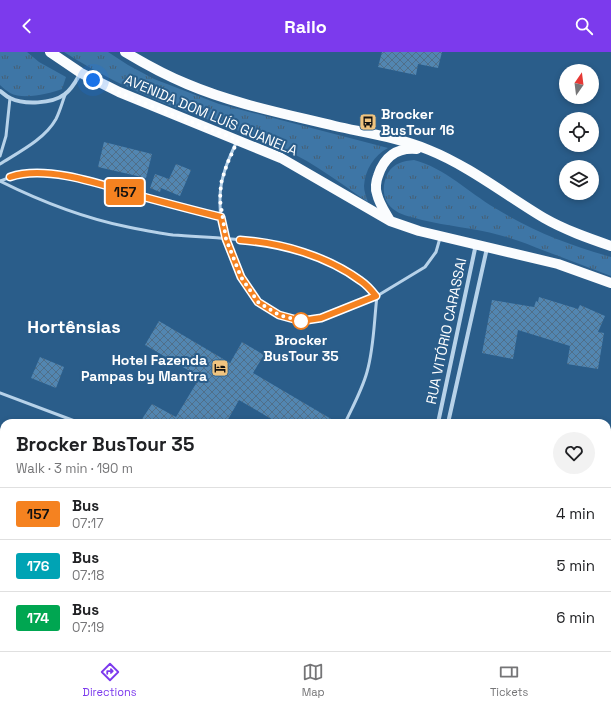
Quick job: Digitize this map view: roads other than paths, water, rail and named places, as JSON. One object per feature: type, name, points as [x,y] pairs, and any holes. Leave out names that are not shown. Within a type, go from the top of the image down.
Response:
[{"type":"main road","name":"AVENIDA DOM LUÍS GUANELA","points":[[50,52],[81,73],[118,92],[281,158],[306,171],[390,221],[419,231],[558,264],[611,283]]},
{"type":"main road","name":"AVENIDA DOM LUÍS GUANELA","points":[[125,52],[154,69],[216,95],[248,105],[402,142],[429,150],[469,171],[552,222],[566,229],[611,246]]},
{"type":"main road","points":[[390,221],[376,194],[376,181],[381,166],[390,155],[403,150],[429,150]]},
{"type":"street","points":[[0,91],[10,98],[25,103],[47,102],[65,95],[75,85],[81,73]]},
{"type":"street","name":"RUA VITÓRIO CARASSAI","points":[[439,419],[476,244]]},
{"type":"street","name":"RUA VITÓRIO CARASSAI","points":[[449,419],[487,246]]},
{"type":"lane","points":[[0,164],[44,134],[56,119],[65,95]]},
{"type":"lane","points":[[0,156],[6,136],[10,98]]},
{"type":"lane","points":[[238,140],[227,164],[221,183],[221,217],[226,239],[241,277],[258,302],[279,315],[301,321],[321,318],[376,296],[425,267],[436,252],[440,236]]},
{"type":"lane","points":[[221,217],[167,204],[84,180],[43,172],[19,174],[0,181],[91,218],[127,227],[171,234],[255,241],[286,247],[316,257],[340,268],[362,281],[376,296],[371,351],[368,371],[361,390],[347,419]]},
{"type":"lane","points":[[0,394],[69,419]]},
{"type":"place","name":"Brocker BusTour 16","points":[[368,122]]},
{"type":"place","name":"Brocker BusTour 35","points":[[301,321]]},
{"type":"place","name":"Hotel Fazenda Pampas by Mantra","points":[[220,368]]},
{"type":"district","name":"Hortênsias","points":[[74,327]]}]
